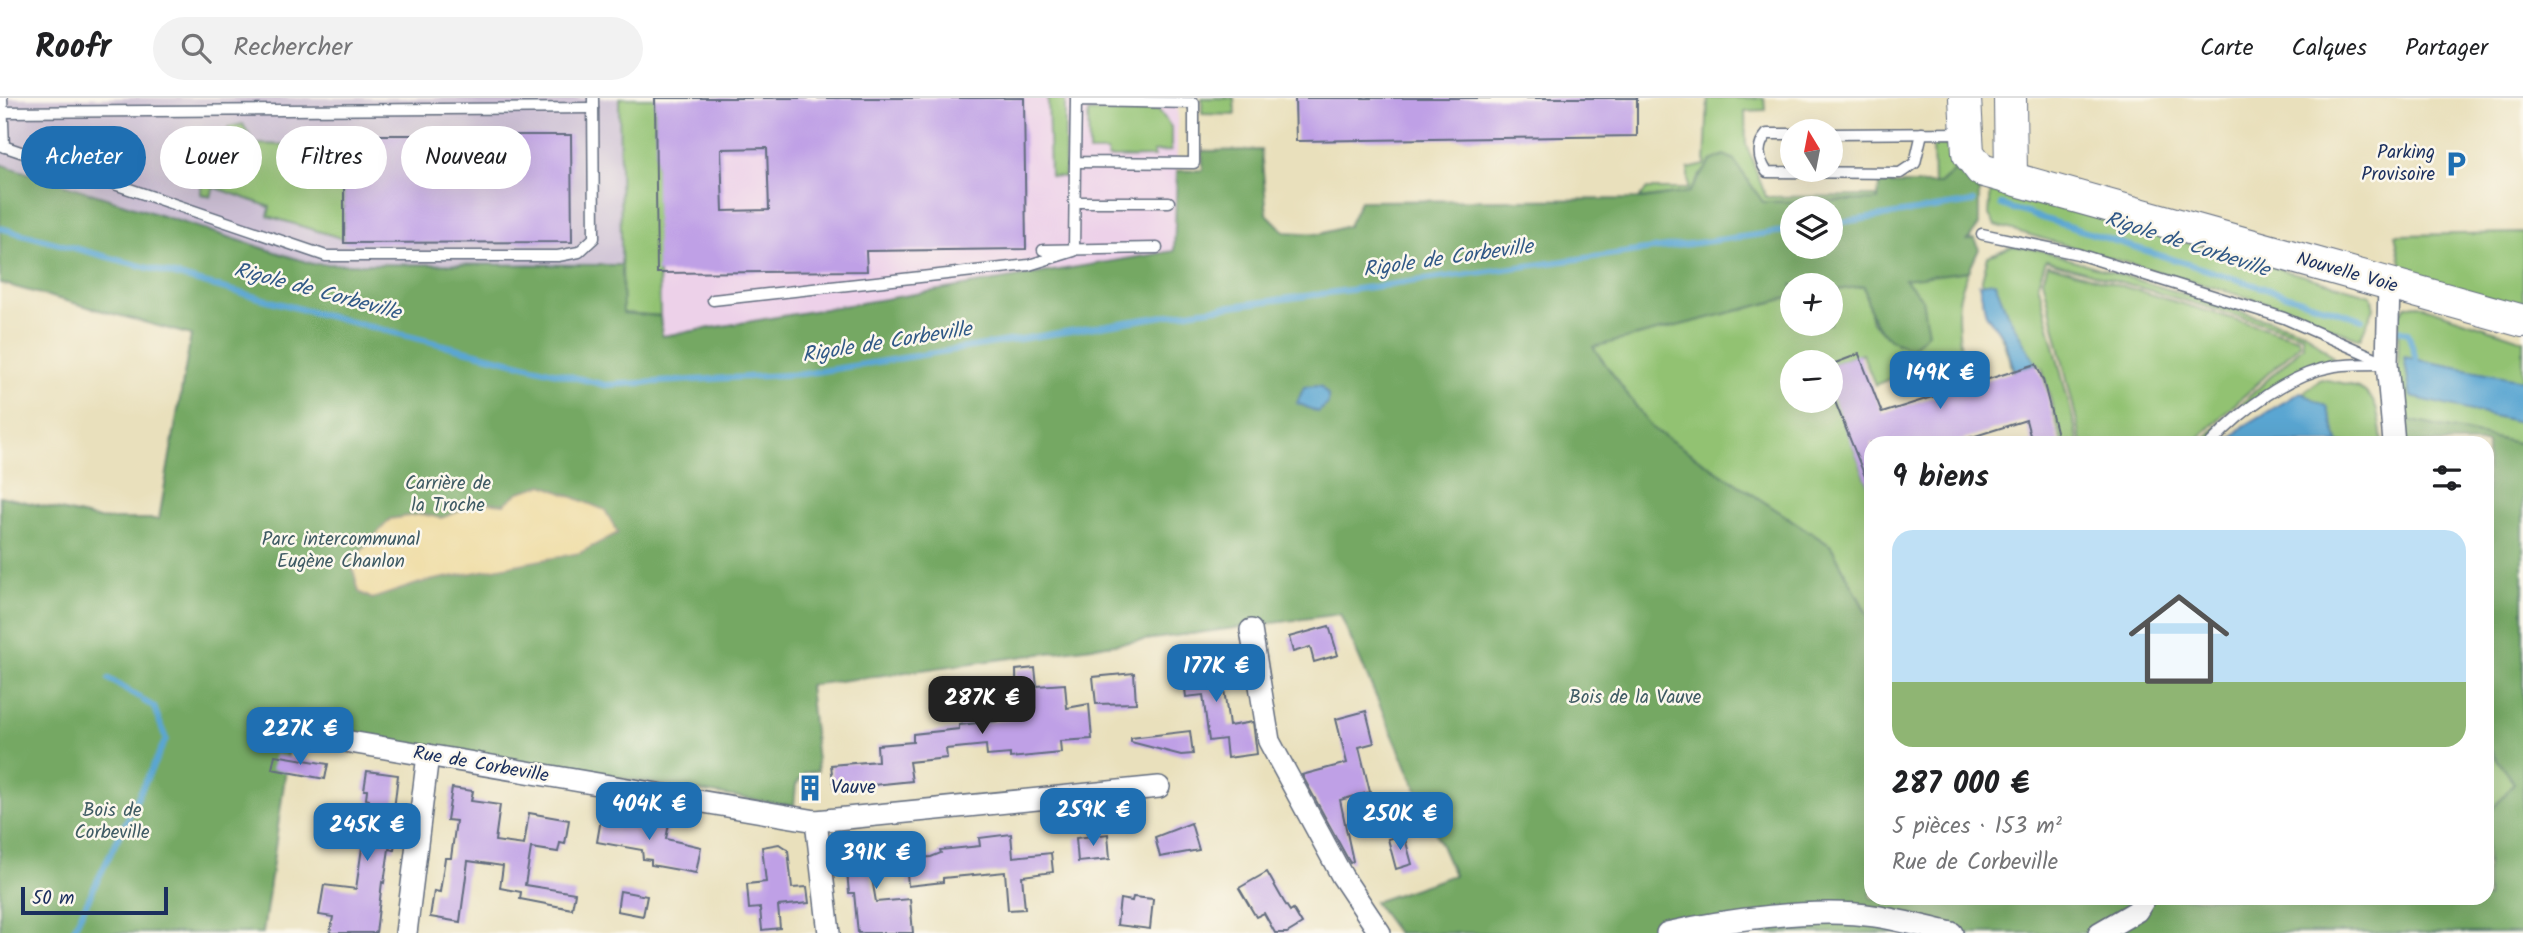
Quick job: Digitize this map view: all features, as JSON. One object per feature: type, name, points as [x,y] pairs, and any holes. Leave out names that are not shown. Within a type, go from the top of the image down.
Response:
[{"type":"street","points":[[1965,98],[1965,133]]},
{"type":"street","points":[[2010,98],[2011,178]]},
{"type":"street","name":"Nouvelle Voie","points":[[1965,133],[1968,153],[1980,170],[2523,321]]},
{"type":"street","points":[[2389,285],[2387,363],[2393,436]]},
{"type":"street","points":[[1251,630],[1269,741],[1342,876],[1380,933]]},
{"type":"street","name":"Rue de Corbeville","points":[[303,734],[816,821],[1159,787]]},
{"type":"street","points":[[406,933],[428,755]]},
{"type":"street","points":[[816,821],[829,933]]},
{"type":"street","points":[[2099,933],[2137,911],[2141,905]]},
{"type":"street","points":[[1667,933],[1709,923],[1799,916],[1872,916],[1952,933]]},
{"type":"lane","points":[[1,112],[593,103],[594,238],[579,252],[558,256],[326,256],[2,146],[1,112],[2,98]]},
{"type":"lane","points":[[1074,251],[1074,201],[1076,100],[1194,103],[1194,163],[1075,162]]},
{"type":"lane","points":[[1843,173],[1900,173],[1915,163],[1922,133]]},
{"type":"lane","points":[[1843,134],[1965,133]]},
{"type":"lane","points":[[1780,134],[1767,134],[1759,155],[1767,172],[1780,172]]},
{"type":"lane","points":[[1074,201],[1169,202]]},
{"type":"lane","points":[[1982,234],[2078,254],[2284,318],[2387,363]]},
{"type":"lane","points":[[1043,250],[1157,248]]},
{"type":"lane","points":[[713,300],[1029,265],[1074,251]]},
{"type":"lane","points":[[2219,436],[2262,399],[2299,378],[2333,366],[2387,363]]},
{"type":"shaded area","points":[[0,98],[619,98],[622,313],[473,314],[79,189],[146,189],[146,126],[21,126],[21,171],[0,164]]},
{"type":"shaded area","points":[[654,98],[1178,98],[1175,251],[661,336]]},
{"type":"green space","points":[[619,98],[655,98],[660,316],[622,313]]},
{"type":"green space","points":[[1048,98],[1065,98],[1065,177],[1050,176]]},
{"type":"green space","points":[[1202,98],[1234,98],[1235,115],[1202,114]]},
{"type":"green space","points":[[1708,98],[1764,98],[1765,110],[1745,111],[1746,144],[1766,197],[1780,197],[1780,202],[1763,202],[1733,159],[1700,175],[1690,192],[1638,199],[1647,189],[1688,189],[1688,169],[1705,165]]},
{"type":"green space","points":[[1159,110],[1171,127],[1171,151],[1153,152],[1154,157],[1108,158],[1107,152],[1089,152],[1088,112]]},
{"type":"green space","points":[[262,144],[276,144],[276,189],[344,189],[344,239],[268,216],[270,207],[220,189],[262,189]]},
{"type":"green space","points":[[1933,145],[1948,145],[1956,170],[1940,184],[1934,185]]},
{"type":"green space","points":[[1261,150],[1267,214],[1285,232],[1320,234],[1348,226],[1360,201],[1643,199],[1689,192],[1711,161],[1724,155],[1733,159],[1763,202],[1780,202],[1780,259],[1843,259],[1843,201],[1878,200],[1879,184],[1940,184],[1956,170],[1979,188],[1979,225],[1968,240],[1974,239],[1979,249],[1969,271],[1905,279],[1922,299],[1928,333],[1911,349],[1890,339],[1877,326],[1864,286],[1843,289],[1843,273],[1780,273],[1780,300],[1593,347],[1652,428],[1831,546],[1864,608],[1864,905],[2494,905],[2494,807],[2514,783],[2494,755],[2494,438],[2523,444],[2523,933],[1397,933],[1374,902],[1454,875],[1340,614],[809,685],[818,771],[805,773],[796,785],[794,806],[299,728],[290,741],[263,933],[0,933],[0,496],[99,519],[159,519],[191,335],[0,283],[0,164],[21,171],[21,189],[78,189],[313,264],[622,265],[623,313],[660,316],[662,336],[1174,251],[1177,171],[1203,170],[1202,151]]},
{"type":"green space","points":[[1991,186],[2371,295],[2374,308],[2360,339],[2274,305],[1995,225],[1989,215]]},
{"type":"green space","points":[[201,189],[213,189],[211,197],[201,194]]},
{"type":"green space","points":[[1843,196],[1879,196],[1879,200],[1843,201]]},
{"type":"green space","points":[[2523,233],[2523,308],[2403,272],[2395,235]]},
{"type":"green space","points":[[2013,246],[2040,250],[2304,331],[2333,357],[2315,370],[2288,378],[2244,410],[2216,436],[2207,436],[2303,346],[2302,335],[2046,260],[2038,283],[2077,436],[2060,436],[2042,368],[2037,364],[2013,371],[2003,340],[1982,299],[1982,279],[1988,256]]},
{"type":"green space","points":[[2048,264],[2298,338],[2300,344],[2201,436],[2080,436],[2043,279]]},
{"type":"green space","points":[[1969,271],[1961,290],[1958,309],[1961,350],[1875,385],[1862,353],[1843,360],[1843,350],[1780,350],[1780,413],[1840,413],[1864,474],[1864,608],[1831,546],[1652,428],[1592,347],[1780,300],[1780,336],[1843,336],[1843,289],[1864,286],[1872,322],[1897,344],[1905,278]]},
{"type":"green space","points":[[2419,305],[2523,340],[2523,444],[2397,418],[2399,314],[2406,306]]},
{"type":"green space","points":[[2321,379],[2351,385],[2368,395],[2374,402],[2381,436],[2245,436]]},
{"type":"green space","points":[[2397,418],[2484,436],[2397,436]]},
{"type":"green space","points":[[2494,754],[2515,783],[2494,808]]},
{"type":"sand","points":[[543,485],[605,510],[618,533],[580,553],[423,582],[372,599],[359,592],[351,562],[390,519],[422,514],[441,518],[485,502],[504,504],[519,492]]},
{"type":"water","points":[[1995,282],[2007,313],[2036,364],[2015,371],[2004,339],[1986,314],[1979,284]]},
{"type":"water","points":[[2404,357],[2523,380],[2523,423],[2411,397]]},
{"type":"water","points":[[1320,386],[1328,395],[1328,404],[1318,412],[1297,403],[1304,387]]},
{"type":"water","points":[[2301,392],[2327,407],[2337,436],[2233,436],[2244,426]]},
{"type":"building","points":[[655,98],[1024,98],[1026,249],[866,251],[867,271],[657,273]],"holes":[[[767,148],[769,210],[723,211],[721,149]]]},
{"type":"building","points":[[1295,98],[1637,98],[1637,136],[1296,141]]},
{"type":"building","points":[[387,135],[401,135],[401,189],[531,189],[531,135],[571,135],[572,242],[344,243],[344,189],[387,189]]},
{"type":"building","points":[[1859,354],[1882,413],[2036,364],[2043,380],[2057,436],[2030,436],[2026,420],[1975,436],[1864,436],[1864,474],[1840,413],[1843,413],[1843,360]]},
{"type":"building","points":[[1329,626],[1338,655],[1314,662],[1310,647],[1293,652],[1289,637]]},
{"type":"building","points":[[1204,647],[1206,669],[1221,667],[1229,726],[1253,722],[1257,754],[1227,758],[1225,739],[1209,741],[1203,695],[1186,697],[1180,649]]},
{"type":"building","points":[[1035,668],[1037,686],[1065,684],[1067,708],[1089,704],[1092,739],[1060,741],[1061,753],[1010,758],[1010,754],[987,756],[986,745],[946,749],[947,758],[909,762],[912,781],[834,789],[831,765],[878,761],[877,745],[913,742],[913,734],[959,729],[959,725],[1017,719],[1016,670]]},
{"type":"building","points":[[1134,673],[1136,703],[1096,704],[1093,677]]},
{"type":"building","points":[[1366,711],[1374,743],[1359,747],[1370,792],[1340,800],[1353,861],[1350,863],[1302,775],[1347,763],[1336,719]]},
{"type":"building","points":[[1190,731],[1193,754],[1181,755],[1131,742],[1131,738]]},
{"type":"building","points":[[275,755],[328,764],[325,779],[272,769]]},
{"type":"building","points":[[367,771],[398,775],[392,827],[397,828],[394,850],[389,849],[376,933],[330,933],[333,917],[319,915],[324,885],[356,889],[369,800],[366,799],[367,790],[364,790]]},
{"type":"building","points":[[452,788],[473,791],[471,801],[500,805],[495,841],[524,845],[529,813],[569,820],[565,844],[560,843],[558,852],[531,848],[525,885],[575,893],[572,909],[520,899],[521,892],[500,888],[503,866],[468,861],[460,922],[430,917],[434,891],[440,892],[445,858],[451,858],[456,821],[447,820]]},
{"type":"building","points":[[1391,796],[1398,822],[1378,828],[1371,801]]},
{"type":"building","points":[[602,813],[669,824],[666,839],[701,847],[696,873],[651,865],[651,860],[643,859],[642,850],[597,842]]},
{"type":"building","points":[[1191,823],[1199,850],[1160,857],[1155,837]]},
{"type":"building","points":[[1011,834],[1013,857],[1051,853],[1053,872],[1022,876],[1025,909],[1008,910],[1005,872],[943,878],[943,882],[908,886],[906,859],[931,857],[941,853],[940,850],[980,846],[979,838]]},
{"type":"building","points":[[1108,834],[1110,859],[1078,862],[1076,838]]},
{"type":"building","points":[[1404,835],[1412,864],[1396,869],[1388,839]]},
{"type":"building","points":[[896,839],[899,863],[870,867],[876,902],[910,899],[913,933],[858,933],[854,893],[849,893],[845,849],[878,846],[877,841]]},
{"type":"building","points":[[779,844],[788,850],[792,888],[807,887],[809,903],[778,906],[780,928],[762,930],[760,908],[749,909],[747,884],[766,882],[762,847]]},
{"type":"building","points":[[1267,872],[1290,911],[1293,909],[1302,924],[1287,933],[1275,933],[1264,913],[1256,917],[1239,888]]},
{"type":"building","points":[[620,891],[647,896],[643,916],[617,911]]},
{"type":"building","points":[[1133,897],[1153,899],[1150,929],[1117,925],[1120,899],[1132,901]]},
{"type":"waterway","name":"Rigole de Corbeville","points":[[1843,222],[1973,202]]},
{"type":"waterway","name":"Rigole de Corbeville","points":[[2001,205],[2362,319]]},
{"type":"waterway","name":"Rigole de Corbeville","points":[[0,228],[319,314],[605,385],[803,374],[1195,311],[1780,232]]},
{"type":"waterway","name":"Rigole de Corbeville","points":[[2396,329],[2408,333],[2416,359]]},
{"type":"waterway","points":[[109,679],[139,697]]},
{"type":"waterway","points":[[72,933],[166,739],[154,707],[144,701]]},
{"type":"place","name":"Parking Provisoire","points":[[2456,164]]},
{"type":"place","name":"Vauve","points":[[810,788]]},
{"type":"park label","name":"Carrière de la Troche","points":[[448,495]]},
{"type":"park label","name":"Parc intercommunal Eugène Chanlon","points":[[341,551]]},
{"type":"park label","name":"Bois de la Vauve","points":[[1635,698]]},
{"type":"park label","name":"Bois de Corbeville","points":[[112,822]]}]
